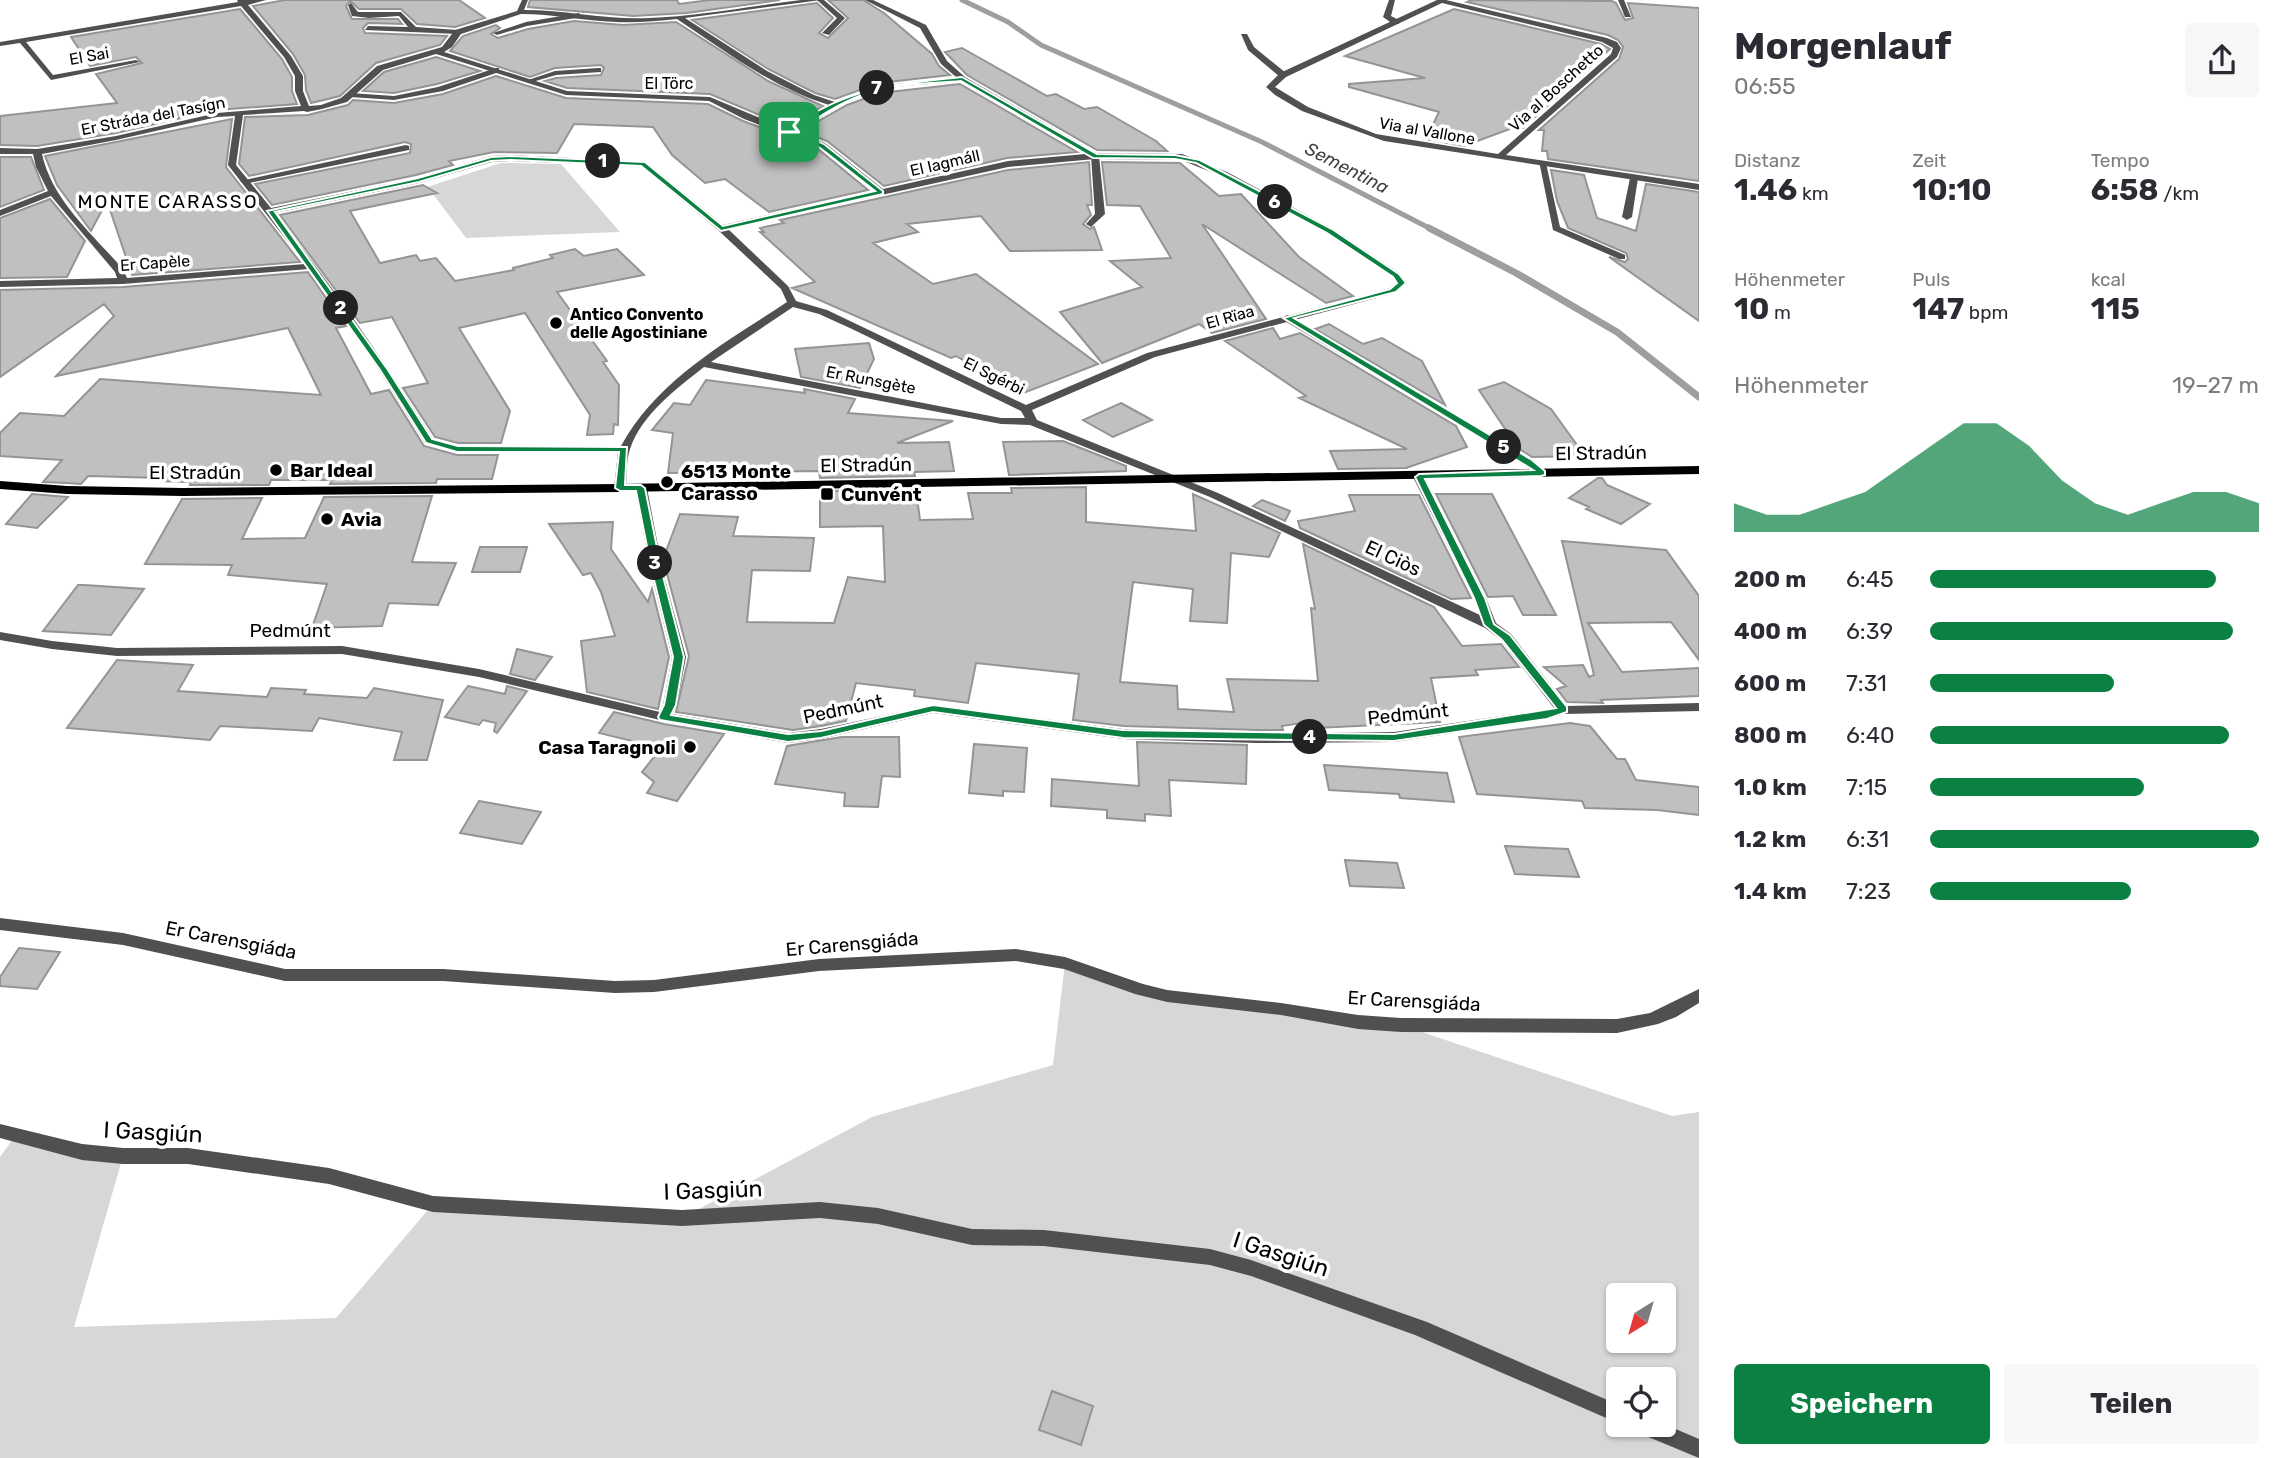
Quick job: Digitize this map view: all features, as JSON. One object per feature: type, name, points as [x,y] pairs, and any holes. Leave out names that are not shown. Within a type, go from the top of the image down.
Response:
[{"type":"main road","name":"El Stradún","points":[[0,485],[183,492],[641,488],[1419,477],[1695,470]]},
{"type":"street","points":[[0,44],[263,0]]},
{"type":"street","points":[[525,0],[520,12],[628,20],[679,17],[819,0],[841,18],[825,33]]},
{"type":"street","points":[[868,0],[923,27],[944,62],[962,79],[1096,156],[1100,214],[1091,224]]},
{"type":"street","points":[[1392,0],[1387,17],[1396,22]]},
{"type":"street","points":[[1244,36],[1251,48],[1283,75],[1440,0]]},
{"type":"street","name":"Via al Boschetto","points":[[1440,0],[1604,40],[1617,48],[1614,55],[1499,157]]},
{"type":"street","points":[[1621,0],[1628,15]]},
{"type":"street","points":[[242,2],[299,76],[299,91],[307,110]]},
{"type":"street","points":[[351,5],[355,13],[369,16],[401,14],[414,29]]},
{"type":"street","name":"Er Stráda del Tasígn","points":[[0,151],[37,152],[116,138],[216,115],[307,110],[338,103],[380,68],[438,52],[450,46],[458,32],[520,12]]},
{"type":"street","points":[[497,33],[526,24],[579,16]]},
{"type":"street","points":[[679,17],[764,73],[819,100],[835,104]]},
{"type":"street","points":[[369,28],[458,32]]},
{"type":"street","name":"El Sai","points":[[22,41],[51,78],[136,62]]},
{"type":"street","name":"El Törc","points":[[438,52],[558,91],[589,95],[705,97],[747,117],[822,145],[880,192]]},
{"type":"street","points":[[528,81],[562,72],[598,70]]},
{"type":"street","points":[[350,95],[394,98],[440,89],[496,71]]},
{"type":"street","name":"Via al Vallone","points":[[1283,75],[1270,85],[1272,91],[1363,133],[1397,142],[1699,187]]},
{"type":"street","points":[[789,132],[835,104],[879,88],[962,79]]},
{"type":"street","points":[[239,114],[232,165],[313,266],[429,441],[457,449],[624,449]]},
{"type":"street","points":[[244,181],[406,148]]},
{"type":"street","points":[[37,152],[39,167],[53,192],[120,271],[123,281]]},
{"type":"street","name":"El Iagmáll","points":[[721,228],[1008,164],[1096,156]]},
{"type":"street","name":"El Rïaa","points":[[1026,409],[1152,355],[1382,294],[1402,283],[1396,275],[1330,231],[1192,159],[1096,156]]},
{"type":"street","points":[[271,211],[419,180],[491,159],[628,161],[643,164],[721,228],[785,288],[792,303],[670,388],[655,404],[630,436],[624,449],[620,488]]},
{"type":"street","points":[[1542,163],[1556,228],[1622,257]]},
{"type":"street","points":[[1627,218],[1634,177]]},
{"type":"street","points":[[0,213],[53,192]]},
{"type":"street","name":"Er Capèle","points":[[0,284],[123,281],[313,266]]},
{"type":"street","name":"El Sgérbi","points":[[792,303],[823,312],[1026,409],[1032,422],[1177,480]]},
{"type":"street","points":[[1287,318],[1529,462],[1541,473]]},
{"type":"street","name":"Er Runsgète","points":[[704,364],[1001,421],[1032,422]]},
{"type":"street","points":[[1419,477],[1480,598],[1490,625]]},
{"type":"street","name":"El Ciòs","points":[[1177,480],[1297,533],[1490,625],[1506,637],[1563,710]]},
{"type":"street","points":[[641,488],[657,572],[679,657],[670,705],[664,717]]},
{"type":"street","name":"Pedmúnt","points":[[0,636],[117,652],[342,650],[479,673],[664,717],[788,738],[821,734],[933,709],[1123,734],[1394,737],[1547,715],[1563,710],[1699,707]]},
{"type":"street","name":"Er Carensgiáda","points":[[0,924],[123,939],[285,975],[443,975],[615,987],[654,986],[819,965],[979,956],[1029,956],[1065,963],[1141,990],[1167,996],[1281,1009],[1358,1022],[1401,1025],[1617,1026],[1652,1019],[1699,995]]},
{"type":"street","name":"I Gasgiún","points":[[0,1131],[82,1152],[123,1156],[188,1156],[329,1176],[433,1204],[682,1218],[820,1210],[878,1216],[972,1237],[1044,1238],[1210,1257],[1251,1268],[1420,1328],[1606,1409]]},
{"type":"street","points":[[1671,1437],[1699,1449]]},
{"type":"shaded area","points":[[501,163],[561,164],[620,232],[466,238],[433,194],[437,193],[427,187]]},
{"type":"shaded area","points":[[1065,963],[1141,990],[1401,1025],[1672,1116],[1699,1112],[1699,1458],[0,1458],[0,1157],[16,1135],[123,1156],[74,1327],[336,1318],[433,1204],[682,1218],[872,1117],[1053,1065]]},
{"type":"building","points":[[285,0],[459,0],[485,18],[455,27],[417,24],[401,9],[359,9],[350,1],[346,6],[352,19],[398,19],[402,24],[368,23],[363,28],[365,33],[447,36],[440,45],[376,63],[340,96],[311,103],[306,90],[305,75],[293,54],[253,6]]},
{"type":"building","points":[[530,0],[677,0],[679,4],[710,0],[780,0],[687,13],[633,16],[528,7]]},
{"type":"building","points":[[828,0],[863,0],[884,13],[932,54],[939,66],[950,75],[879,83],[835,99],[815,93],[768,69],[692,20],[817,3],[833,18],[819,33],[828,38],[848,18]]},
{"type":"building","points":[[1612,1],[1616,3],[1625,20],[1633,18],[1628,3],[1699,8],[1699,181],[1548,159],[1547,151],[1542,151],[1544,130],[1539,130],[1619,59],[1623,47],[1618,40],[1608,35],[1467,2]]},
{"type":"building","points":[[240,9],[282,59],[292,77],[292,91],[297,104],[216,110],[116,133],[37,146],[0,145],[0,116],[117,103],[96,74],[142,63],[136,57],[90,66],[71,37]]},
{"type":"building","points":[[1454,9],[1601,44],[1610,49],[1523,128],[1515,127],[1464,146],[1426,139],[1439,112],[1349,87],[1349,84],[1425,78],[1345,56]]},
{"type":"building","points":[[574,21],[623,25],[676,22],[768,81],[823,106],[788,127],[710,94],[567,88],[545,81],[601,75],[604,68],[601,65],[555,68],[530,77],[450,51],[463,36],[496,25],[500,28],[491,34],[498,38],[528,29]]},
{"type":"building","points":[[962,48],[1047,96],[1056,94],[1084,109],[1097,107],[1156,141],[1167,151],[1097,150],[967,75],[945,52]]},
{"type":"building","points":[[436,57],[480,71],[394,93],[363,91],[384,72]]},
{"type":"building","points":[[496,76],[566,98],[708,104],[743,121],[818,149],[868,190],[769,212],[725,179],[705,183],[672,155],[653,127],[574,124],[557,153],[494,152],[449,161],[453,165],[416,175],[272,205],[255,184],[410,153],[411,144],[405,142],[249,176],[239,164],[245,117],[308,115],[348,105],[353,100],[394,103],[443,94]]},
{"type":"building","points":[[960,84],[1077,152],[1007,158],[884,186],[827,141],[801,131],[847,105],[880,93]]},
{"type":"building","points":[[232,119],[226,167],[300,262],[132,275],[107,201],[91,231],[57,185],[45,156]]},
{"type":"building","points":[[0,157],[31,157],[44,190],[0,207]]},
{"type":"building","points":[[1089,162],[1092,205],[1087,205],[1091,215],[1083,224],[1090,229],[1094,227],[1102,250],[1010,251],[981,216],[907,224],[918,232],[873,243],[933,284],[976,274],[1098,364],[1021,394],[956,356],[951,358],[792,288],[815,282],[760,232],[764,232],[760,228],[784,223],[780,220],[1008,170]]},
{"type":"building","points":[[1102,162],[1180,163],[1219,196],[1241,194],[1299,257],[1353,296],[1326,303],[1202,224],[1266,319],[1212,333],[1199,324],[1102,363],[1060,312],[1142,287],[1110,261],[1171,258],[1140,206],[1107,205]]},
{"type":"building","points":[[1551,170],[1584,175],[1597,218],[1636,231],[1646,184],[1699,192],[1699,321],[1609,257],[1625,262],[1628,259],[1626,253],[1568,228],[1557,201]]},
{"type":"building","points":[[423,185],[437,193],[350,211],[380,263],[416,255],[420,261],[436,258],[455,281],[514,270],[513,268],[553,258],[550,255],[575,249],[584,256],[617,249],[644,275],[557,292],[607,361],[603,362],[619,385],[618,425],[614,424],[613,434],[587,435],[590,415],[525,313],[459,328],[510,411],[501,443],[458,443],[435,437],[403,388],[428,383],[392,317],[360,323],[280,215]]},
{"type":"building","points":[[50,199],[85,241],[67,277],[0,278],[0,218]]},
{"type":"building","points":[[308,272],[346,326],[336,328],[371,394],[389,390],[424,446],[457,455],[498,455],[492,479],[437,479],[436,483],[330,484],[332,480],[271,480],[269,485],[190,485],[191,482],[158,481],[160,478],[88,476],[81,484],[43,482],[62,460],[0,456],[0,433],[20,413],[64,416],[100,379],[321,395],[288,328],[56,376],[114,316],[104,304],[0,377],[0,290],[123,287]]},
{"type":"building","points":[[1329,324],[1363,344],[1382,338],[1422,361],[1445,405],[1315,329]]},
{"type":"building","points":[[1273,328],[1280,339],[1300,333],[1456,426],[1467,447],[1406,468],[1338,469],[1330,451],[1407,449],[1299,398],[1306,396],[1225,341]]},
{"type":"building","points":[[869,343],[874,359],[860,388],[801,377],[795,349]]},
{"type":"building","points":[[706,380],[805,393],[804,389],[855,399],[848,413],[953,421],[897,443],[949,442],[954,471],[914,472],[915,476],[820,478],[819,471],[668,473],[673,433],[652,430],[674,403],[690,405]]},
{"type":"building","points":[[1504,382],[1551,409],[1585,456],[1532,457],[1518,448],[1479,390]]},
{"type":"building","points":[[1121,403],[1152,420],[1113,437],[1083,420]]},
{"type":"building","points":[[1063,441],[1126,466],[1126,471],[1009,475],[1003,442]]},
{"type":"building","points":[[1602,478],[1607,485],[1650,504],[1621,524],[1586,509],[1589,507],[1569,498]]},
{"type":"building","points":[[1086,487],[1086,522],[1196,531],[1193,494],[1280,533],[1269,557],[1231,553],[1227,623],[1190,621],[1193,589],[1133,582],[1120,682],[1177,686],[1178,709],[1234,712],[1227,679],[1318,681],[1311,608],[1315,609],[1303,544],[1434,607],[1462,646],[1501,644],[1519,667],[1475,670],[1478,675],[1431,678],[1440,722],[1316,728],[1314,721],[1282,726],[1283,730],[1257,730],[1124,726],[1073,720],[1079,674],[976,663],[968,703],[914,696],[915,690],[856,683],[846,721],[821,726],[793,730],[676,712],[689,656],[663,559],[680,514],[738,517],[733,536],[814,538],[810,571],[752,570],[747,622],[834,623],[848,577],[885,582],[883,526],[820,527],[820,491],[916,490],[920,520],[973,519],[968,493],[1012,493],[1011,488]]},
{"type":"building","points":[[32,494],[68,497],[37,528],[6,524]]},
{"type":"building","points":[[1436,494],[1492,494],[1556,615],[1523,615],[1513,596],[1488,597]]},
{"type":"building","points":[[1349,495],[1419,495],[1471,598],[1451,599],[1300,528],[1298,521],[1355,511]]},
{"type":"building","points":[[432,496],[412,562],[456,563],[438,605],[389,603],[382,626],[312,628],[327,584],[228,575],[232,565],[145,564],[182,499],[262,498],[242,539],[305,538],[324,497]]},
{"type":"building","points":[[1262,500],[1290,511],[1285,521],[1253,506]]},
{"type":"building","points":[[613,522],[611,549],[648,602],[652,589],[669,657],[658,709],[587,692],[581,641],[615,636],[601,592],[591,573],[583,575],[549,524]]},
{"type":"building","points":[[1562,541],[1666,550],[1699,596],[1699,660],[1671,622],[1588,623],[1622,672],[1699,668],[1699,696],[1601,700],[1603,703],[1567,702],[1557,689],[1566,686],[1544,667],[1583,665],[1589,677],[1594,675]]},
{"type":"building","points":[[480,547],[527,547],[520,572],[472,572]]},
{"type":"building","points":[[78,585],[144,589],[111,635],[43,631]]},
{"type":"building","points":[[517,649],[552,657],[535,680],[510,674]]},
{"type":"building","points":[[117,660],[193,665],[178,691],[267,697],[271,688],[306,690],[304,694],[367,698],[374,688],[443,700],[427,760],[394,760],[402,732],[319,718],[312,731],[220,726],[210,740],[67,728]]},
{"type":"building","points":[[468,686],[505,694],[507,686],[527,691],[497,733],[494,731],[496,723],[483,720],[479,725],[445,717]]},
{"type":"building","points":[[614,712],[724,734],[677,801],[647,793],[654,782],[642,772],[661,748],[599,733]]},
{"type":"building","points":[[1570,723],[1590,726],[1617,759],[1625,759],[1636,780],[1699,787],[1699,815],[1657,810],[1585,808],[1582,801],[1477,794],[1459,737]]},
{"type":"building","points":[[842,737],[899,737],[900,777],[882,776],[878,807],[844,806],[845,793],[775,784],[787,746]]},
{"type":"building","points":[[1137,742],[1247,745],[1246,784],[1169,780],[1171,816],[1145,814],[1145,821],[1107,818],[1107,810],[1051,806],[1052,779],[1139,786]]},
{"type":"building","points":[[974,744],[1027,748],[1024,792],[1003,791],[1003,796],[969,793]]},
{"type":"building","points":[[1324,765],[1447,773],[1454,802],[1400,798],[1399,794],[1329,790]]},
{"type":"building","points":[[479,801],[541,812],[522,844],[460,833]]},
{"type":"building","points":[[1505,846],[1568,849],[1579,877],[1515,874]]},
{"type":"building","points":[[1345,860],[1397,863],[1404,888],[1350,886]]},
{"type":"building","points":[[19,948],[60,952],[37,989],[0,986],[0,977]]},
{"type":"building","points":[[1052,1391],[1093,1406],[1081,1445],[1039,1430]]},
{"type":"waterway","name":"Sementina","points":[[962,0],[1008,22],[1041,45],[1262,142],[1433,230]]},
{"type":"waterway","name":"Sementina","points":[[1429,228],[1516,273],[1617,332],[1699,397]]},
{"type":"place","name":"Antico Convento delle Agostiniane","points":[[556,323]]},
{"type":"place","name":"Bar Ideal","points":[[276,470]]},
{"type":"place","name":"6513 Monte Carasso","points":[[667,482]]},
{"type":"place","name":"Cunvént","points":[[827,494]]},
{"type":"place","name":"Avia","points":[[327,519]]},
{"type":"place","name":"Casa Taragnoli","points":[[690,747]]},
{"type":"district","name":"MONTE CARASSO","points":[[168,201]]},
{"type":"route","points":[[962,79],[1096,156],[1175,157],[1198,161],[1330,231],[1396,275],[1402,283],[1393,290],[1287,318],[1529,462],[1541,473],[1419,477],[1480,598],[1490,625],[1506,637],[1563,710],[1547,715],[1394,737],[1123,734],[933,709],[847,729],[788,738],[664,717],[670,705],[679,657],[657,572],[641,488],[620,488],[624,449],[457,449],[429,441],[423,436],[384,370],[313,266],[271,211],[419,180],[491,159],[511,158],[628,161],[643,164],[721,228],[880,192],[822,145],[789,132],[835,104],[862,93],[903,84],[962,79]]}]
